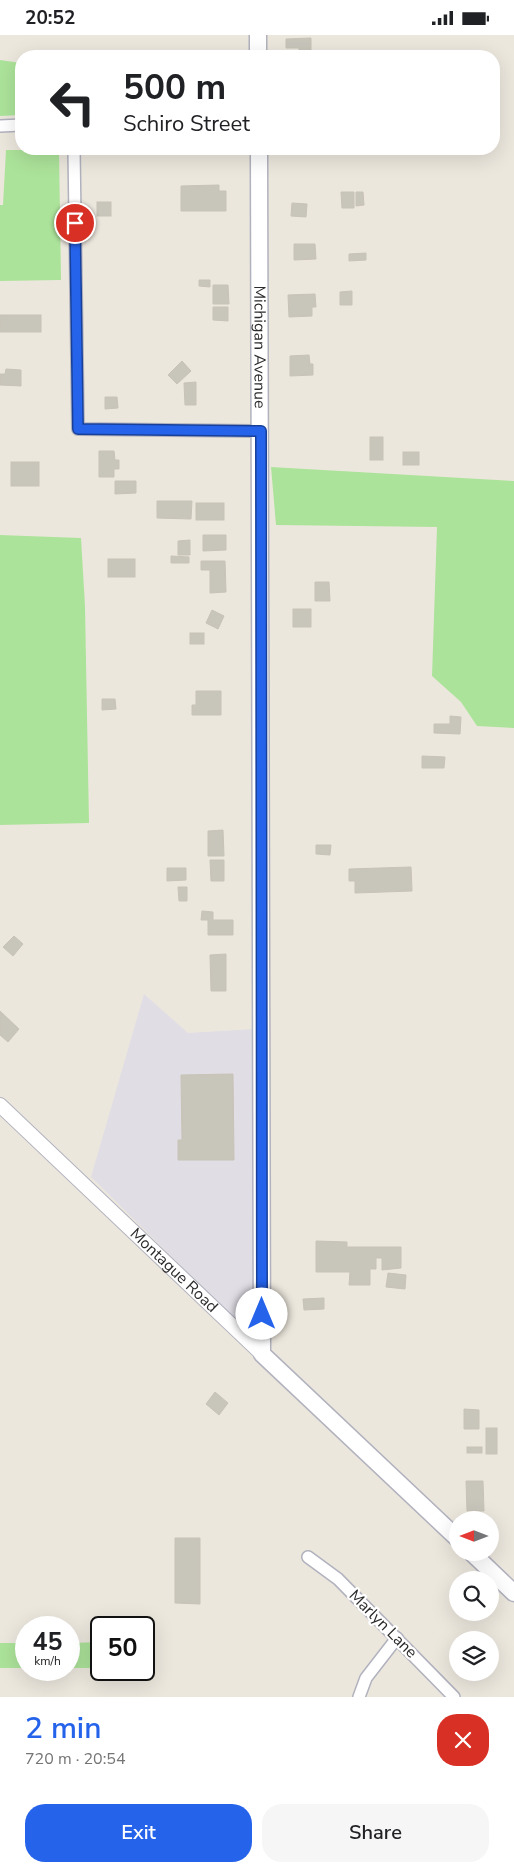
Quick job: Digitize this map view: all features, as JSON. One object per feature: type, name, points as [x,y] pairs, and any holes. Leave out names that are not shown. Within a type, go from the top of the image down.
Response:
[{"type":"main road","points":[[258,35],[258,50]]},
{"type":"main road","name":"Michigan Avenue","points":[[259,155],[262,1353]]},
{"type":"main road","name":"Montague Road","points":[[262,1353],[449,1530]]},
{"type":"main road","points":[[480,1561],[514,1593]]},
{"type":"street","points":[[0,126],[15,125]]},
{"type":"street","points":[[74,155],[78,429],[261,431]]},
{"type":"street","name":"Montague Road","points":[[0,1105],[262,1353]]},
{"type":"street","name":"Marlyn Lane","points":[[308,1557],[338,1579],[454,1697]]},
{"type":"street","points":[[359,1697],[366,1678],[397,1638]]},
{"type":"shaded area","points":[[144,994],[188,1033],[257,1029],[256,1340],[91,1177]]},
{"type":"green space","points":[[0,60],[15,62],[15,115],[0,116]]},
{"type":"green space","points":[[6,150],[15,150],[15,155],[59,155],[61,280],[0,281],[0,205],[3,205]]},
{"type":"green space","points":[[271,467],[514,481],[514,728],[477,726],[461,702],[432,676],[437,527],[276,525]]},
{"type":"green space","points":[[0,535],[81,538],[85,606],[89,823],[0,825]]},
{"type":"green space","points":[[90,1642],[90,1668],[80,1668],[80,1643]]},
{"type":"green space","points":[[0,1643],[15,1643],[15,1668],[0,1668]]},
{"type":"building","points":[[311,38],[311,50],[286,48],[286,39]]},
{"type":"building","points":[[219,185],[219,191],[226,191],[226,211],[181,211],[181,186]]},
{"type":"building","points":[[341,192],[354,192],[354,208],[342,208]]},
{"type":"building","points":[[356,192],[363,192],[364,205],[356,206]]},
{"type":"building","points":[[97,202],[111,202],[111,216],[97,216]]},
{"type":"building","points":[[292,203],[307,204],[306,217],[291,216]]},
{"type":"building","points":[[294,244],[315,244],[316,259],[294,260]]},
{"type":"building","points":[[366,253],[366,260],[349,261],[349,254]]},
{"type":"building","points":[[199,280],[210,280],[210,287],[199,286]]},
{"type":"building","points":[[213,285],[228,285],[229,304],[213,304]]},
{"type":"building","points":[[352,291],[352,305],[340,305],[340,292]]},
{"type":"building","points":[[315,294],[316,307],[312,307],[312,316],[289,317],[288,295]]},
{"type":"building","points":[[213,307],[228,307],[228,321],[213,320]]},
{"type":"building","points":[[0,315],[41,315],[41,332],[0,332]]},
{"type":"building","points":[[309,355],[310,364],[313,364],[313,375],[290,376],[290,356]]},
{"type":"building","points":[[182,361],[191,371],[177,384],[168,375]]},
{"type":"building","points":[[6,369],[21,370],[21,386],[0,385],[0,374],[5,374]]},
{"type":"building","points":[[196,382],[196,405],[185,405],[184,383]]},
{"type":"building","points":[[105,397],[117,397],[118,408],[105,409]]},
{"type":"building","points":[[370,437],[383,437],[383,460],[370,460]]},
{"type":"building","points":[[99,451],[114,451],[115,460],[119,460],[119,469],[114,469],[114,477],[99,477]]},
{"type":"building","points":[[403,452],[419,452],[419,465],[403,465]]},
{"type":"building","points":[[11,462],[39,462],[39,486],[11,486]]},
{"type":"building","points":[[115,481],[136,481],[136,493],[115,494]]},
{"type":"building","points":[[157,501],[192,501],[191,519],[157,518]]},
{"type":"building","points":[[196,503],[224,503],[224,520],[196,520]]},
{"type":"building","points":[[203,535],[226,535],[226,550],[203,551]]},
{"type":"building","points":[[190,540],[190,555],[178,555],[178,541]]},
{"type":"building","points":[[171,556],[189,557],[189,563],[171,563]]},
{"type":"building","points":[[108,559],[135,559],[135,577],[108,577]]},
{"type":"building","points":[[201,561],[225,561],[226,592],[210,593],[210,570],[201,570]]},
{"type":"building","points":[[315,582],[329,582],[330,601],[315,601]]},
{"type":"building","points":[[293,609],[311,609],[311,627],[293,627]]},
{"type":"building","points":[[212,610],[224,616],[218,629],[206,623]]},
{"type":"building","points":[[190,633],[204,633],[204,644],[190,644]]},
{"type":"building","points":[[196,691],[221,691],[221,715],[192,715],[192,705],[196,705]]},
{"type":"building","points":[[102,699],[115,699],[116,709],[102,710]]},
{"type":"building","points":[[450,716],[461,717],[460,734],[434,733],[434,724],[450,724]]},
{"type":"building","points":[[422,756],[445,757],[444,768],[422,768]]},
{"type":"building","points":[[223,830],[224,856],[208,856],[208,831]]},
{"type":"building","points":[[316,845],[331,845],[330,855],[316,854]]},
{"type":"building","points":[[210,860],[224,860],[224,881],[211,881]]},
{"type":"building","points":[[411,867],[412,891],[355,893],[355,881],[349,881],[349,869]]},
{"type":"building","points":[[167,868],[186,868],[186,880],[167,881]]},
{"type":"building","points":[[178,887],[187,887],[187,901],[179,901]]},
{"type":"building","points":[[202,911],[213,912],[213,920],[233,920],[233,935],[208,935],[208,920],[201,920]]},
{"type":"building","points":[[14,936],[23,944],[13,956],[3,947]]},
{"type":"building","points":[[226,954],[226,991],[211,991],[210,955]]},
{"type":"building","points":[[0,1011],[19,1029],[8,1042],[0,1035]]},
{"type":"building","points":[[233,1074],[234,1160],[178,1160],[178,1140],[182,1140],[181,1075]]},
{"type":"building","points":[[316,1241],[347,1242],[347,1247],[401,1247],[401,1268],[382,1270],[382,1258],[376,1258],[376,1269],[370,1269],[370,1285],[349,1285],[350,1272],[316,1272]]},
{"type":"building","points":[[388,1273],[406,1275],[405,1289],[386,1287]]},
{"type":"building","points":[[324,1298],[324,1309],[304,1310],[303,1299]]},
{"type":"building","points":[[215,1392],[228,1403],[219,1415],[206,1404]]},
{"type":"building","points":[[464,1409],[479,1410],[479,1429],[464,1429]]},
{"type":"building","points":[[486,1428],[497,1428],[497,1454],[486,1454]]},
{"type":"building","points":[[467,1447],[482,1447],[482,1453],[467,1453]]},
{"type":"building","points":[[466,1481],[483,1481],[484,1511],[467,1511]]},
{"type":"building","points":[[175,1538],[200,1538],[200,1604],[175,1603]]},
{"type":"route","points":[[75,223],[78,429],[261,431],[262,1314]]}]
